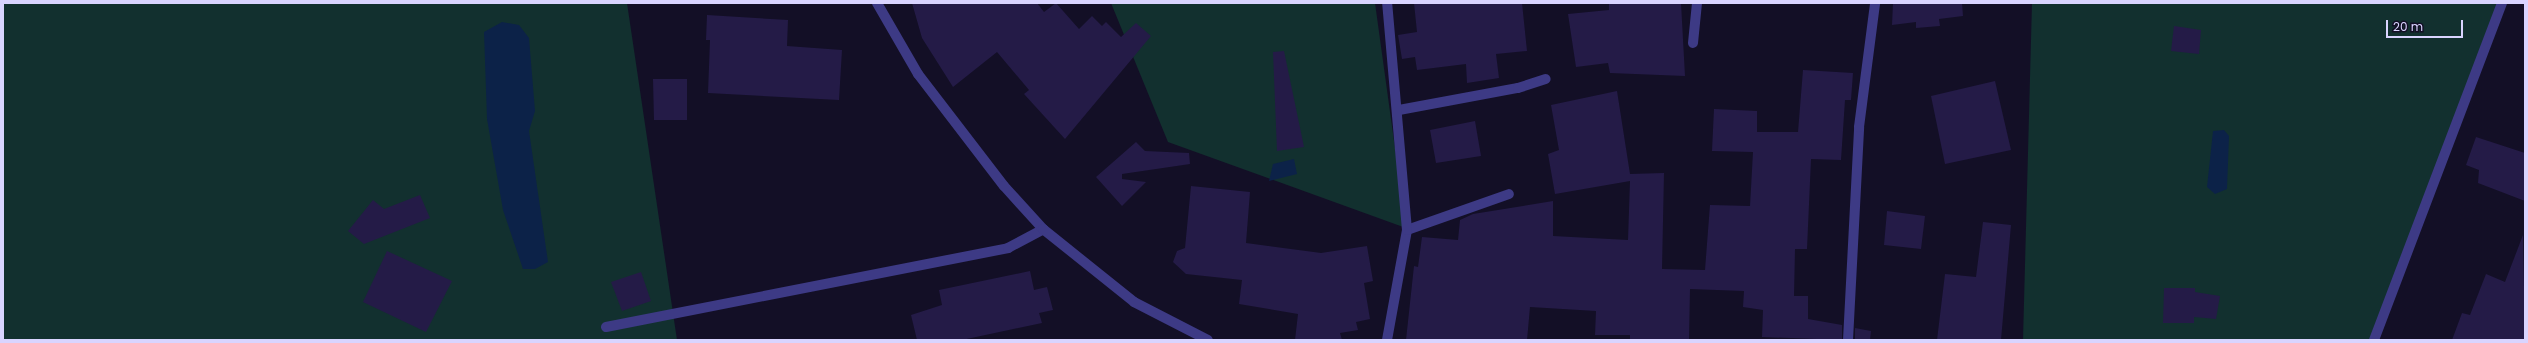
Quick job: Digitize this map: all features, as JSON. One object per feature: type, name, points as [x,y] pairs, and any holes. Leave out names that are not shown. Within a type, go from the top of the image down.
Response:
[{"type":"street","points":[[877,3],[918,74],[1004,186],[1043,229],[1134,302],[1208,340]]},
{"type":"street","points":[[1387,340],[1407,230],[1399,110],[1388,3]]},
{"type":"street","points":[[1693,43],[1697,3]]},
{"type":"street","points":[[1848,340],[1858,141],[1875,3]]},
{"type":"street","points":[[2374,340],[2502,3]]},
{"type":"street","points":[[1399,110],[1518,88],[1546,79]]},
{"type":"street","points":[[1407,230],[1509,194]]},
{"type":"street","points":[[606,327],[1008,248],[1043,229]]},
{"type":"green space","points":[[3,3],[627,3],[677,340],[3,340]]},
{"type":"green space","points":[[1111,3],[1375,3],[1406,228],[1168,142]]},
{"type":"green space","points":[[2032,3],[2501,3],[2379,340],[2023,340]]},
{"type":"water","points":[[502,22],[519,25],[529,38],[535,111],[529,131],[548,262],[535,269],[523,269],[503,210],[487,119],[484,32]]},
{"type":"water","points":[[2224,130],[2229,136],[2227,189],[2215,194],[2207,187],[2213,131]]},
{"type":"water","points":[[1294,159],[1297,174],[1269,181],[1273,164]]},
{"type":"building","points":[[912,3],[1037,3],[1044,12],[1056,3],[1079,29],[1092,16],[1102,26],[1106,22],[1121,37],[1136,23],[1151,36],[1065,139],[1024,94],[1029,90],[997,52],[953,87],[922,38]]},
{"type":"building","points":[[1414,3],[1522,3],[1527,51],[1496,54],[1499,78],[1467,83],[1466,64],[1417,70],[1415,57],[1402,59],[1398,35],[1417,32]]},
{"type":"building","points":[[1609,3],[1681,3],[1685,76],[1610,73],[1608,63],[1576,67],[1568,14],[1609,10]]},
{"type":"building","points":[[1893,3],[1962,3],[1963,16],[1939,19],[1940,26],[1916,28],[1916,22],[1892,25]]},
{"type":"building","points":[[707,15],[788,20],[787,46],[842,50],[839,100],[708,93],[710,40],[706,40]]},
{"type":"building","points":[[2174,26],[2201,30],[2199,54],[2171,51]]},
{"type":"building","points":[[1284,51],[1304,147],[1277,151],[1273,52]]},
{"type":"building","points":[[1803,70],[1853,73],[1851,100],[1845,100],[1841,160],[1811,159],[1807,249],[1795,249],[1794,296],[1808,296],[1808,319],[1842,325],[1842,340],[1762,337],[1763,310],[1743,307],[1744,291],[1690,289],[1689,340],[1630,340],[1630,335],[1595,335],[1596,311],[1530,307],[1527,340],[1406,340],[1414,266],[1418,267],[1422,237],[1458,240],[1460,220],[1473,214],[1553,201],[1553,236],[1628,240],[1630,181],[1555,194],[1548,154],[1559,150],[1551,105],[1617,91],[1630,174],[1664,173],[1662,269],[1705,270],[1710,205],[1750,206],[1753,152],[1712,151],[1714,109],[1757,111],[1757,132],[1798,132]]},
{"type":"building","points":[[653,79],[687,79],[687,120],[654,120]]},
{"type":"building","points":[[1995,81],[2011,150],[1945,164],[1931,96]]},
{"type":"building","points":[[1475,121],[1481,156],[1436,163],[1430,130]]},
{"type":"building","points":[[2476,137],[2525,153],[2525,201],[2478,183],[2479,170],[2466,165]]},
{"type":"building","points":[[1136,142],[1145,151],[1189,153],[1190,164],[1122,174],[1122,179],[1146,182],[1122,206],[1096,177]]},
{"type":"building","points":[[1191,186],[1250,192],[1246,243],[1321,253],[1367,246],[1373,281],[1364,283],[1370,319],[1356,322],[1358,330],[1340,333],[1342,340],[1295,340],[1298,314],[1239,304],[1242,280],[1186,274],[1173,262],[1177,251],[1185,248]]},
{"type":"building","points":[[420,195],[430,218],[364,244],[348,231],[373,200],[384,209]]},
{"type":"building","points":[[1887,211],[1925,216],[1921,249],[1884,245]]},
{"type":"building","points":[[1983,222],[2011,225],[2001,340],[1937,340],[1945,274],[1976,277]]},
{"type":"building","points":[[2523,235],[2525,340],[2452,340],[2462,313],[2470,315],[2486,274],[2505,282]]},
{"type":"building","points":[[387,251],[452,281],[426,332],[363,302]]},
{"type":"building","points":[[1030,271],[1034,290],[1047,287],[1053,310],[1039,313],[1042,323],[962,340],[917,340],[911,315],[942,305],[939,290]]},
{"type":"building","points":[[641,272],[651,301],[622,311],[611,282]]},
{"type":"building","points":[[2164,288],[2195,288],[2195,292],[2220,296],[2216,319],[2194,317],[2194,323],[2163,323]]},
{"type":"building","points":[[1855,328],[1871,331],[1870,340],[1855,340]]}]
